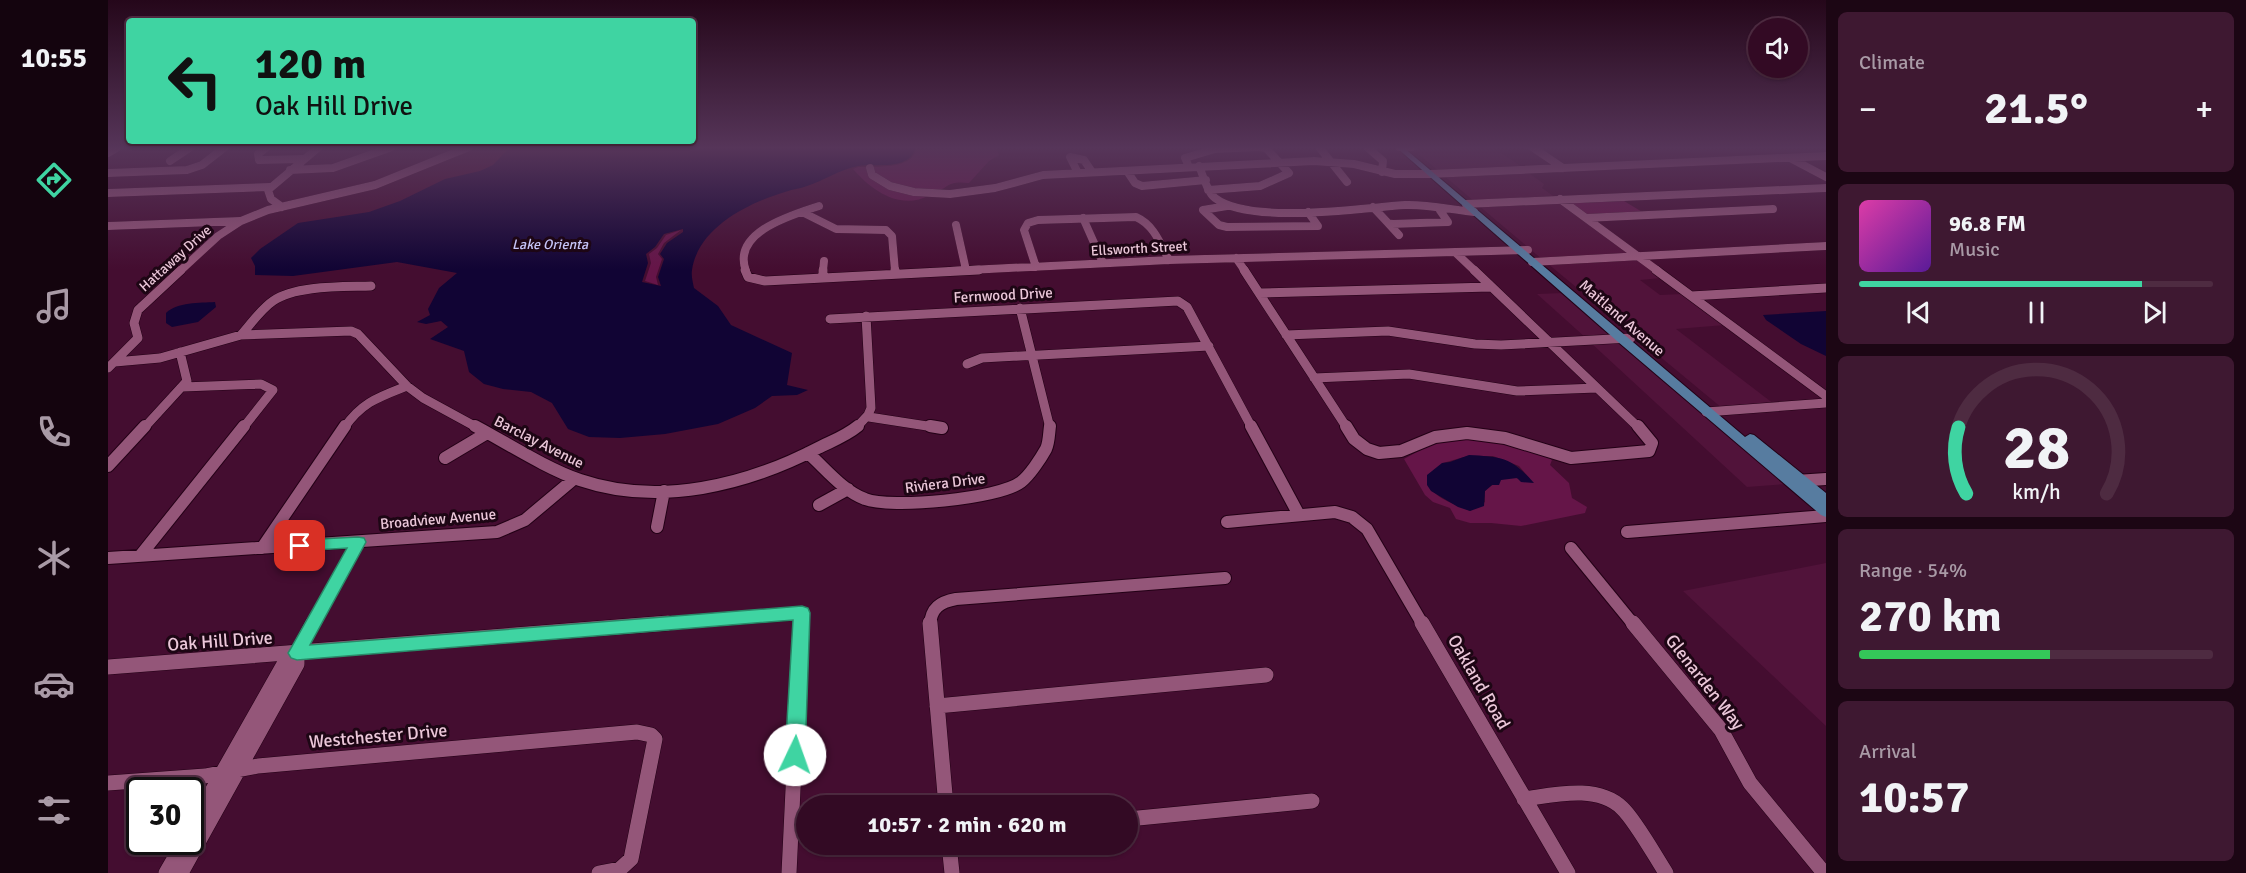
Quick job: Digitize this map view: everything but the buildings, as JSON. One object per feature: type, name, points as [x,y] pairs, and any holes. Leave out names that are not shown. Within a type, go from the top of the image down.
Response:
[{"type":"main road","name":"Maitland Avenue","points":[[1450,188],[1796,481],[1826,500]]},
{"type":"main road","name":"Maitland Avenue","points":[[1796,481],[1826,514]]},
{"type":"street","points":[[108,193],[250,188]]},
{"type":"street","points":[[270,188],[268,193],[282,207]]},
{"type":"street","name":"Hattaway Drive","points":[[112,365],[138,338],[134,323],[138,310],[218,236],[241,221],[282,207],[363,188]]},
{"type":"street","points":[[898,188],[929,194],[969,192],[986,188]]},
{"type":"street","points":[[1208,190],[1254,188]]},
{"type":"street","points":[[1208,190],[1213,197],[1228,206],[1249,212],[1308,212],[1408,205],[1454,209],[1560,200],[1826,188]]},
{"type":"street","points":[[1586,218],[1769,209],[1737,192]]},
{"type":"street","points":[[1560,200],[1826,396]]},
{"type":"street","points":[[802,212],[819,206]]},
{"type":"street","points":[[1228,206],[1203,210],[1218,225],[1227,227],[1318,226],[1308,212]]},
{"type":"street","points":[[1373,207],[1399,235]]},
{"type":"street","points":[[1388,223],[1448,222],[1439,209]]},
{"type":"street","points":[[802,212],[836,229],[886,230],[892,236],[896,274]]},
{"type":"street","name":"Ellsworth Street","points":[[802,212],[780,220],[754,237],[742,258],[743,269],[752,279],[765,281],[1169,260],[1524,250]]},
{"type":"street","points":[[1083,218],[1103,263]]},
{"type":"street","points":[[1036,267],[1024,230],[1028,223],[1038,220],[1140,218],[1148,222],[1169,260]]},
{"type":"street","points":[[108,226],[241,221]]},
{"type":"street","points":[[956,225],[966,270]]},
{"type":"street","points":[[1537,262],[1826,246]]},
{"type":"street","points":[[1236,258],[1354,439],[1371,450],[1390,454],[1399,453],[1431,437],[1460,434],[1505,438],[1560,457],[1571,458],[1649,451],[1652,443],[1647,436],[1456,253]]},
{"type":"street","points":[[823,278],[824,261]]},
{"type":"street","points":[[241,335],[279,297],[328,289],[372,286]]},
{"type":"street","points":[[1258,293],[1491,287]]},
{"type":"street","points":[[1691,296],[1826,288]]},
{"type":"street","name":"Fernwood Drive","points":[[830,319],[1165,300],[1178,301],[1187,307],[1209,346]]},
{"type":"street","name":"Riviera Drive","points":[[808,453],[848,489],[862,498],[877,503],[895,504],[984,496],[1021,482],[1043,453],[1050,436],[1050,425],[1020,308]]},
{"type":"street","points":[[866,316],[869,417],[942,428]]},
{"type":"street","name":"Barclay Avenue","points":[[112,365],[148,360],[241,335],[351,331],[358,334],[407,386],[423,398],[575,478],[617,489],[664,491],[724,484],[780,466],[849,432],[869,417]]},
{"type":"street","points":[[1286,335],[1388,331],[1475,344],[1626,339]]},
{"type":"street","points":[[967,364],[982,358],[1209,346],[1299,515],[1227,522]]},
{"type":"street","points":[[108,466],[188,381],[180,352]]},
{"type":"street","points":[[1314,378],[1393,374],[1517,391],[1597,388]]},
{"type":"street","points":[[140,556],[272,394],[271,387],[261,384],[183,387]]},
{"type":"street","points":[[262,548],[355,412],[372,400],[407,386]]},
{"type":"street","points":[[1712,411],[1826,403]]},
{"type":"street","points":[[445,458],[487,433]]},
{"type":"street","name":"Broadview Avenue","points":[[108,558],[497,532],[525,520],[575,478]]},
{"type":"street","points":[[1796,481],[1826,479]]},
{"type":"street","points":[[819,505],[848,489]]},
{"type":"street","points":[[657,527],[664,491]]},
{"type":"street","name":"Oakland Road","points":[[1299,515],[1335,512],[1351,515],[1367,529],[1568,873]]},
{"type":"street","points":[[1627,532],[1826,514]]},
{"type":"street","points":[[204,810],[231,771],[297,664],[297,653],[358,542]]},
{"type":"street","name":"Glenarden Way","points":[[1571,548],[1721,730],[1750,783],[1824,873]]},
{"type":"street","points":[[945,795],[930,623],[932,612],[937,605],[956,599],[1225,578]]},
{"type":"street","name":"Oak Hill Drive","points":[[108,667],[802,613],[789,873]]},
{"type":"street","points":[[937,706],[1266,675]]},
{"type":"street","name":"Westchester Drive","points":[[108,783],[205,776],[231,771],[638,732],[651,735],[654,744],[634,850],[627,865],[620,869],[599,873]]},
{"type":"street","points":[[181,873],[231,771]]},
{"type":"street","points":[[1524,799],[1587,793],[1613,800],[1623,808],[1666,873]]},
{"type":"street","points":[[1138,818],[1312,801]]},
{"type":"street","points":[[165,873],[176,855]]},
{"type":"street","points":[[950,855],[952,873]]},
{"type":"shaded area","points":[[873,188],[907,188],[930,195],[908,201],[898,200]]},
{"type":"shaded area","points":[[908,188],[945,188],[934,192]]},
{"type":"shaded area","points":[[1458,188],[1542,188],[1556,198],[1475,202]]},
{"type":"shaded area","points":[[1619,198],[1644,213],[1585,215],[1567,201]]},
{"type":"shaded area","points":[[1559,201],[1631,255],[1543,260],[1478,205]]},
{"type":"shaded area","points":[[681,230],[664,243],[658,254],[662,259],[656,277],[658,285],[645,281],[651,263],[649,254],[657,248],[666,235]]},
{"type":"shaded area","points":[[1635,258],[1661,278],[1640,280],[1660,295],[1683,294],[1725,325],[1676,329],[1774,404],[1722,408],[1547,263]]},
{"type":"shaded area","points":[[1563,293],[1614,337],[1586,338],[1537,294]]},
{"type":"shaded area","points":[[1619,341],[1786,484],[1747,487],[1591,343]]},
{"type":"shaded area","points":[[1476,438],[1492,440],[1545,455],[1552,460],[1550,465],[1569,483],[1572,498],[1587,507],[1585,513],[1521,526],[1470,523],[1456,519],[1450,508],[1433,502],[1425,495],[1404,459],[1435,442]],"holes":[[[1493,456],[1519,466],[1530,479],[1512,477],[1499,481],[1485,491],[1485,502],[1470,511],[1442,498],[1431,489],[1428,483],[1427,476],[1443,463],[1464,457]]]},
{"type":"shaded area","points":[[1826,563],[1826,726],[1683,591]]},
{"type":"water","name":"Lake Orienta","points":[[427,188],[803,188],[756,203],[727,219],[714,230],[696,255],[692,279],[694,288],[718,306],[731,325],[792,353],[787,385],[808,390],[797,395],[772,396],[755,408],[718,424],[665,434],[620,438],[589,437],[568,429],[552,403],[531,392],[484,384],[469,372],[464,351],[430,339],[448,327],[441,321],[426,324],[417,322],[430,315],[428,309],[439,288],[457,273],[397,262],[293,276],[255,275],[255,266],[251,258],[260,249],[298,223],[369,212]],"holes":[[[683,229],[683,232],[667,243],[660,254],[664,259],[658,277],[661,286],[642,282],[648,263],[646,254],[655,247],[664,234]]]},
{"type":"water","points":[[215,302],[216,307],[198,322],[172,327],[166,323],[166,313],[171,309],[189,304]]},
{"type":"water","points":[[1826,311],[1826,356],[1801,344],[1766,320],[1763,315]]},
{"type":"water","points":[[1469,455],[1498,458],[1512,463],[1534,483],[1521,482],[1517,478],[1501,480],[1499,485],[1492,485],[1485,491],[1484,506],[1470,511],[1458,507],[1431,491],[1427,485],[1427,475],[1442,463]]},
{"type":"route","points":[[300,546],[358,542],[297,653],[802,613],[795,755]]}]
